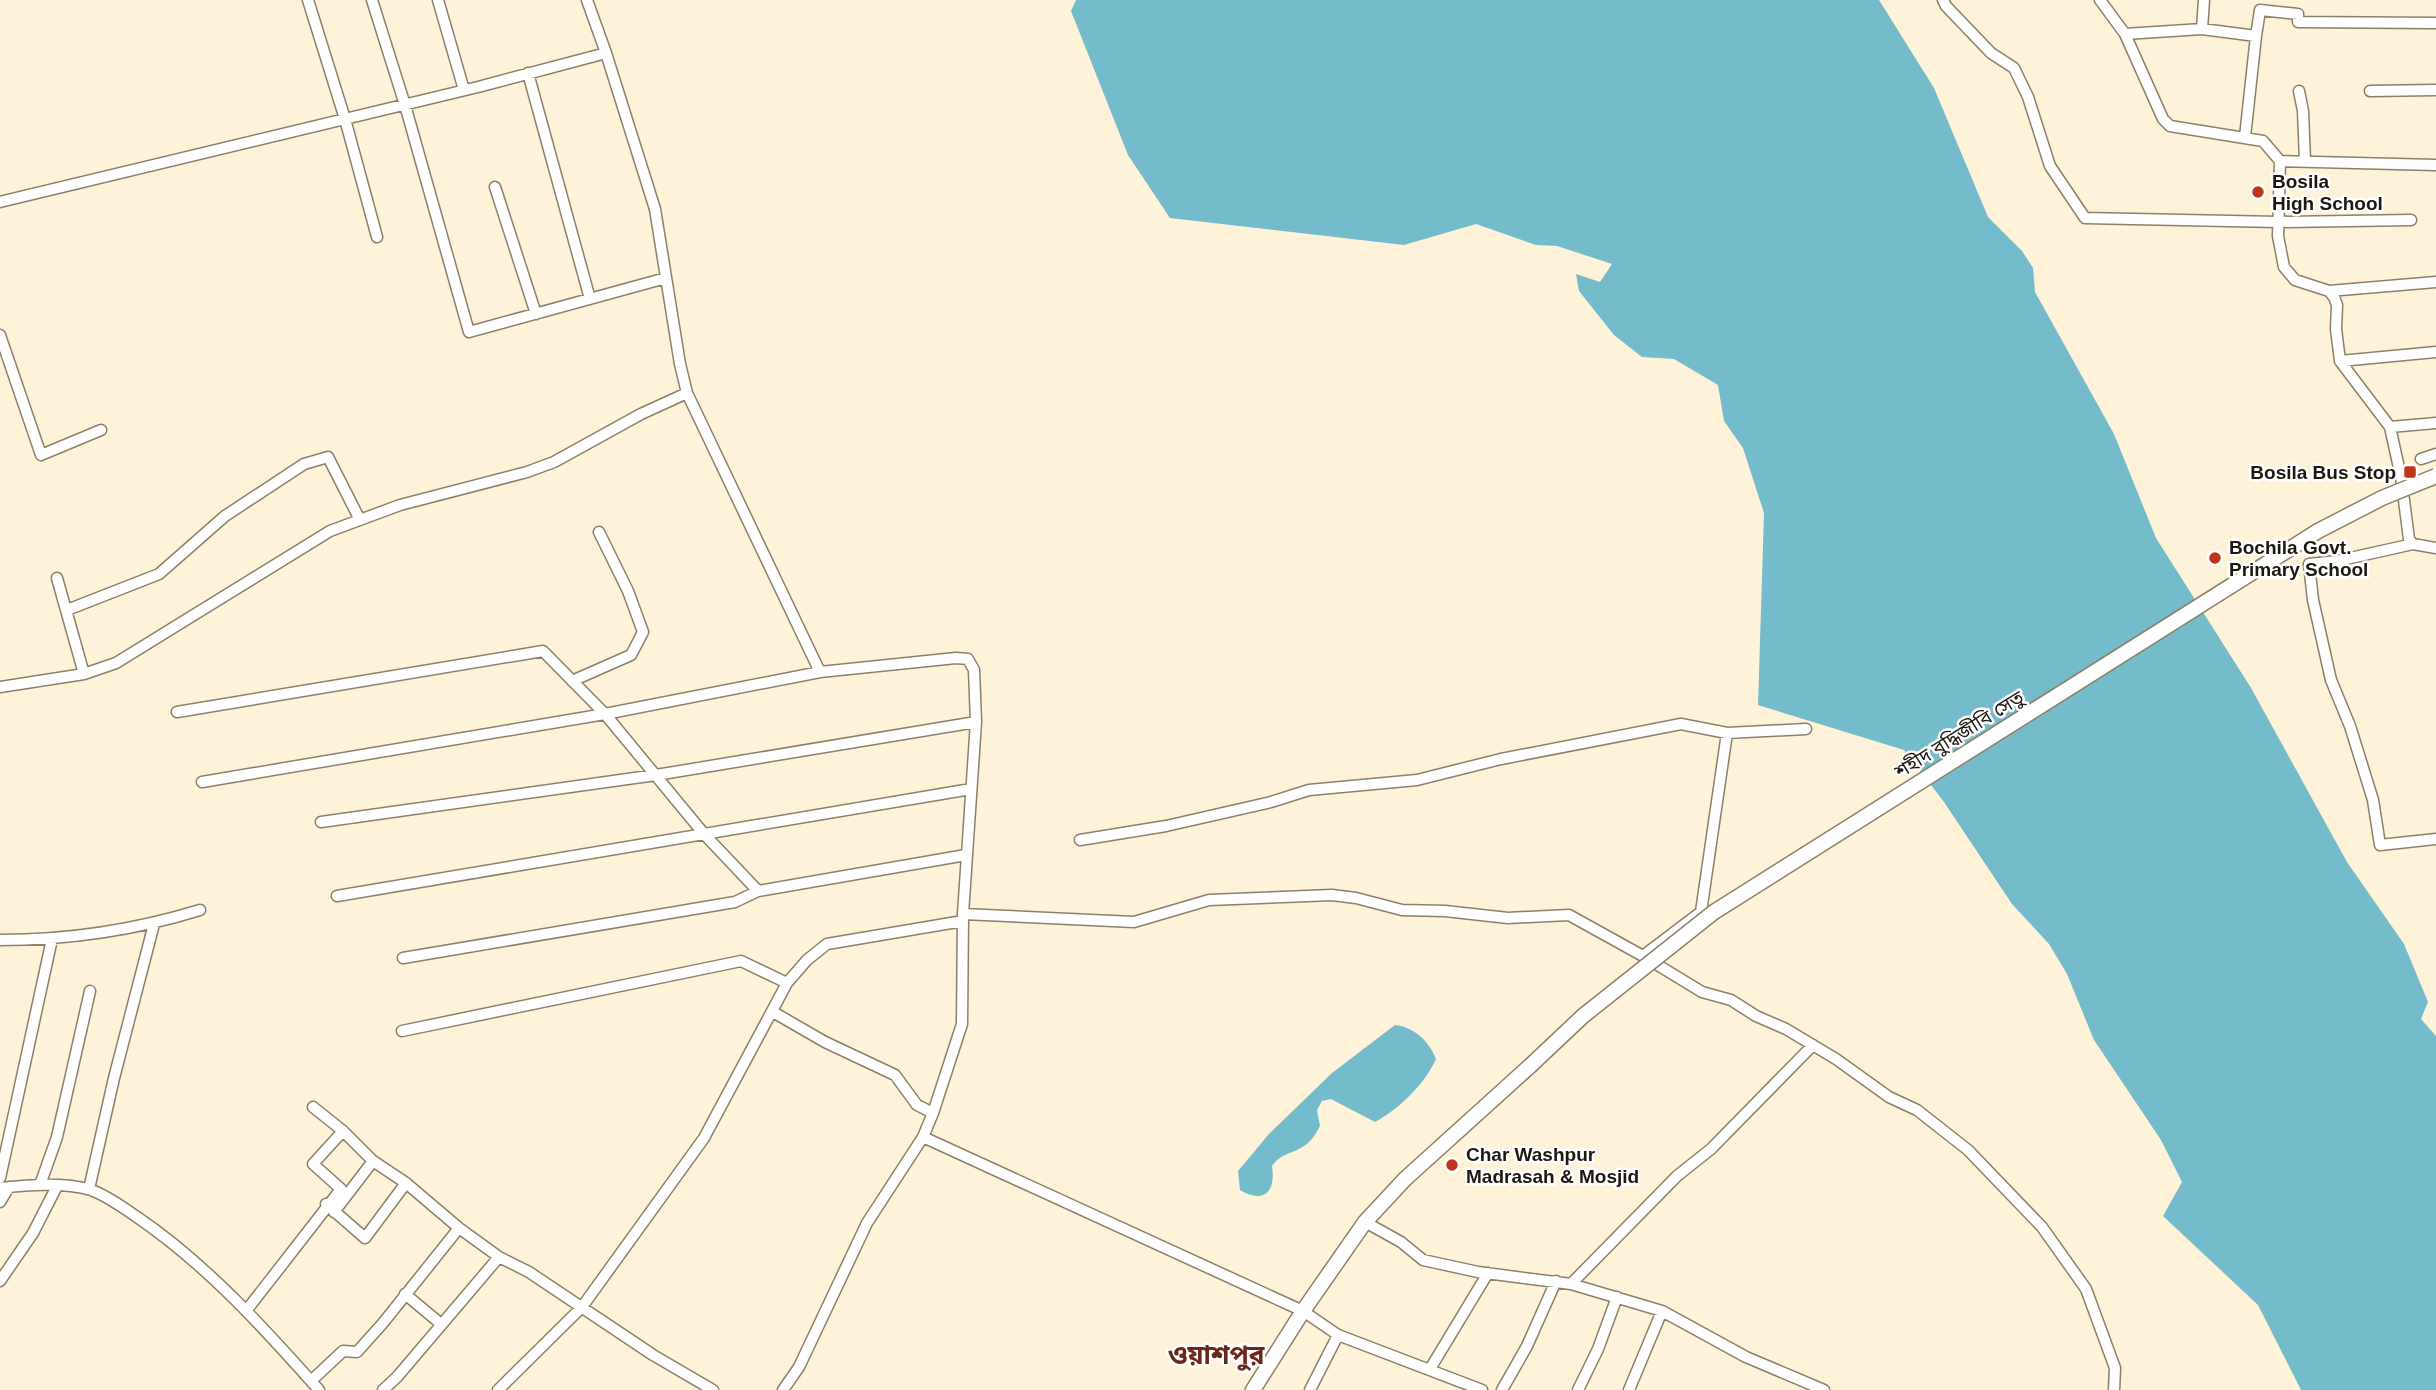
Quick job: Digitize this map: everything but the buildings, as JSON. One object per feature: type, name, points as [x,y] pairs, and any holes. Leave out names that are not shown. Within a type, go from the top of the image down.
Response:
[{"type":"main road","name":"শহীদ বুদ্ধিজীবি সেতু","points":[[1253,1390],[1303,1311],[1366,1222],[1405,1179],[1583,1016],[1714,912],[2298,543],[2402,490],[2436,476]]},
{"type":"street","points":[[308,0],[345,119],[377,237]]},
{"type":"street","points":[[372,0],[405,104],[469,332],[666,278]]},
{"type":"street","points":[[438,0],[464,90]]},
{"type":"street","points":[[587,0],[655,209],[687,393],[820,672]]},
{"type":"street","points":[[1943,0],[1991,53],[2014,68],[2028,97],[2050,166],[2085,218],[2278,222],[2411,220]]},
{"type":"street","points":[[2100,0],[2125,34],[2163,119],[2170,126],[2263,141],[2280,161],[2278,222],[2284,267],[2295,281],[2329,291],[2436,282]]},
{"type":"street","points":[[2202,29],[2204,0]]},
{"type":"street","points":[[2245,136],[2260,10],[2298,14],[2298,22],[2436,23]]},
{"type":"street","points":[[2125,34],[2202,29],[2256,36]]},
{"type":"street","points":[[0,202],[606,53]]},
{"type":"street","points":[[528,73],[590,299]]},
{"type":"street","points":[[2370,91],[2436,90]]},
{"type":"street","points":[[2299,91],[2303,111],[2305,161]]},
{"type":"street","points":[[2280,161],[2436,165]]},
{"type":"street","points":[[495,187],[536,314]]},
{"type":"street","points":[[2329,291],[2337,304],[2336,329],[2340,361],[2390,427],[2409,538],[2413,544]]},
{"type":"street","points":[[0,335],[41,455],[101,430]]},
{"type":"street","points":[[2340,361],[2436,352]]},
{"type":"street","points":[[0,687],[84,674],[116,663],[330,531],[400,505],[527,472],[554,462],[641,414],[687,393]]},
{"type":"street","points":[[2390,427],[2436,423]]},
{"type":"street","points":[[2421,459],[2436,454]]},
{"type":"street","points":[[67,610],[159,573],[226,516],[304,464],[328,457],[360,520]]},
{"type":"street","points":[[572,681],[631,655],[643,632],[628,591],[599,532]]},
{"type":"street","points":[[2436,548],[2413,544],[2337,561],[2309,564],[2313,600],[2331,680],[2350,726],[2373,800],[2380,845],[2436,839]]},
{"type":"street","points":[[57,578],[84,674]]},
{"type":"street","points":[[177,712],[543,651],[605,714],[704,834],[758,891]]},
{"type":"street","points":[[202,782],[605,714],[820,672],[956,657],[968,659],[974,670],[976,722],[963,917],[962,1024],[923,1137],[867,1223],[799,1367],[783,1390]]},
{"type":"street","points":[[321,822],[656,775],[976,722]]},
{"type":"street","points":[[1080,840],[1166,826],[1271,802],[1309,790],[1417,780],[1500,759],[1681,724],[1727,733],[1806,729]]},
{"type":"street","points":[[1643,956],[1701,912],[1727,733]]},
{"type":"street","points":[[337,896],[971,789]]},
{"type":"street","points":[[403,958],[735,902],[758,891],[966,855]]},
{"type":"street","points":[[498,1390],[582,1307],[704,1138],[787,983],[807,960],[827,944],[963,917],[1134,922],[1209,900],[1332,895],[1402,910],[1446,911],[1508,918],[1569,915],[1702,992],[1731,1000],[1756,1016],[1786,1029],[1889,1097],[1917,1110],[1968,1150],[2042,1227],[2085,1289],[2115,1368],[2114,1390]]},
{"type":"street","points":[[0,940],[52,939],[154,924],[200,910]]},
{"type":"street","points":[[89,1189],[114,1078],[154,924]]},
{"type":"street","points":[[0,1178],[52,939]]},
{"type":"street","points":[[402,1031],[741,961],[787,983]]},
{"type":"street","points":[[40,1185],[57,1137],[90,991]]},
{"type":"street","points":[[773,1012],[825,1042],[895,1075],[917,1105],[933,1113]]},
{"type":"street","points":[[1571,1284],[1677,1176],[1711,1149],[1813,1045]]},
{"type":"street","points":[[313,1107],[373,1161],[406,1183],[459,1228],[499,1257],[529,1272],[653,1355],[713,1390]]},
{"type":"street","points":[[330,1208],[341,1189],[313,1164],[342,1131]]},
{"type":"street","points":[[923,1137],[1303,1311],[1338,1335],[1482,1390]]},
{"type":"street","points":[[246,1311],[330,1208],[373,1161]]},
{"type":"street","points":[[330,1208],[365,1238],[406,1183]]},
{"type":"street","points":[[0,1202],[5,1187],[40,1185],[89,1189],[108,1197],[167,1237],[246,1311],[315,1386],[343,1350],[357,1352],[459,1228]]},
{"type":"street","points":[[0,1281],[33,1233],[57,1186]]},
{"type":"street","points":[[1366,1222],[1401,1242],[1423,1260],[1488,1273],[1571,1284],[1662,1311],[1746,1357],[1824,1390]]},
{"type":"street","points":[[383,1390],[499,1257]]},
{"type":"street","points":[[1430,1369],[1488,1273]]},
{"type":"street","points":[[1502,1390],[1527,1346],[1556,1281]]},
{"type":"street","points":[[405,1294],[441,1324]]},
{"type":"street","points":[[1578,1390],[1598,1349],[1617,1297]]},
{"type":"street","points":[[1629,1390],[1662,1311]]},
{"type":"street","points":[[1310,1390],[1338,1335]]},
{"type":"water","points":[[1076,0],[1879,0],[1934,88],[1988,217],[2022,251],[2033,268],[2035,292],[2114,434],[2156,538],[2251,688],[2347,862],[2404,944],[2428,1002],[2421,1019],[2436,1036],[2436,1390],[2301,1390],[2258,1305],[2163,1216],[2182,1182],[2161,1140],[2094,1040],[2067,974],[2049,944],[2012,904],[1944,802],[1904,750],[1758,705],[1764,513],[1743,448],[1724,421],[1718,385],[1674,359],[1642,357],[1614,335],[1579,291],[1576,274],[1600,282],[1612,264],[1557,246],[1536,245],[1476,224],[1404,245],[1170,218],[1128,155],[1071,11]]},
{"type":"water","points":[[1395,1025],[1420,1036],[1436,1059],[1425,1078],[1410,1095],[1375,1122],[1331,1099],[1322,1101],[1317,1110],[1320,1126],[1305,1145],[1280,1158],[1272,1166],[1270,1189],[1256,1196],[1240,1190],[1238,1171],[1269,1134],[1332,1073]]},
{"type":"place","name":"Bosila High School","points":[[2258,192]]},
{"type":"place","name":"Bosila Bus Stop","points":[[2410,472]]},
{"type":"place","name":"Bochila Govt. Primary School","points":[[2215,558]]},
{"type":"place","name":"Char Washpur Madrasah & Mosjid","points":[[1452,1165]]},
{"type":"district","name":"ওয়াশপুর","points":[[1216,1355]]}]
